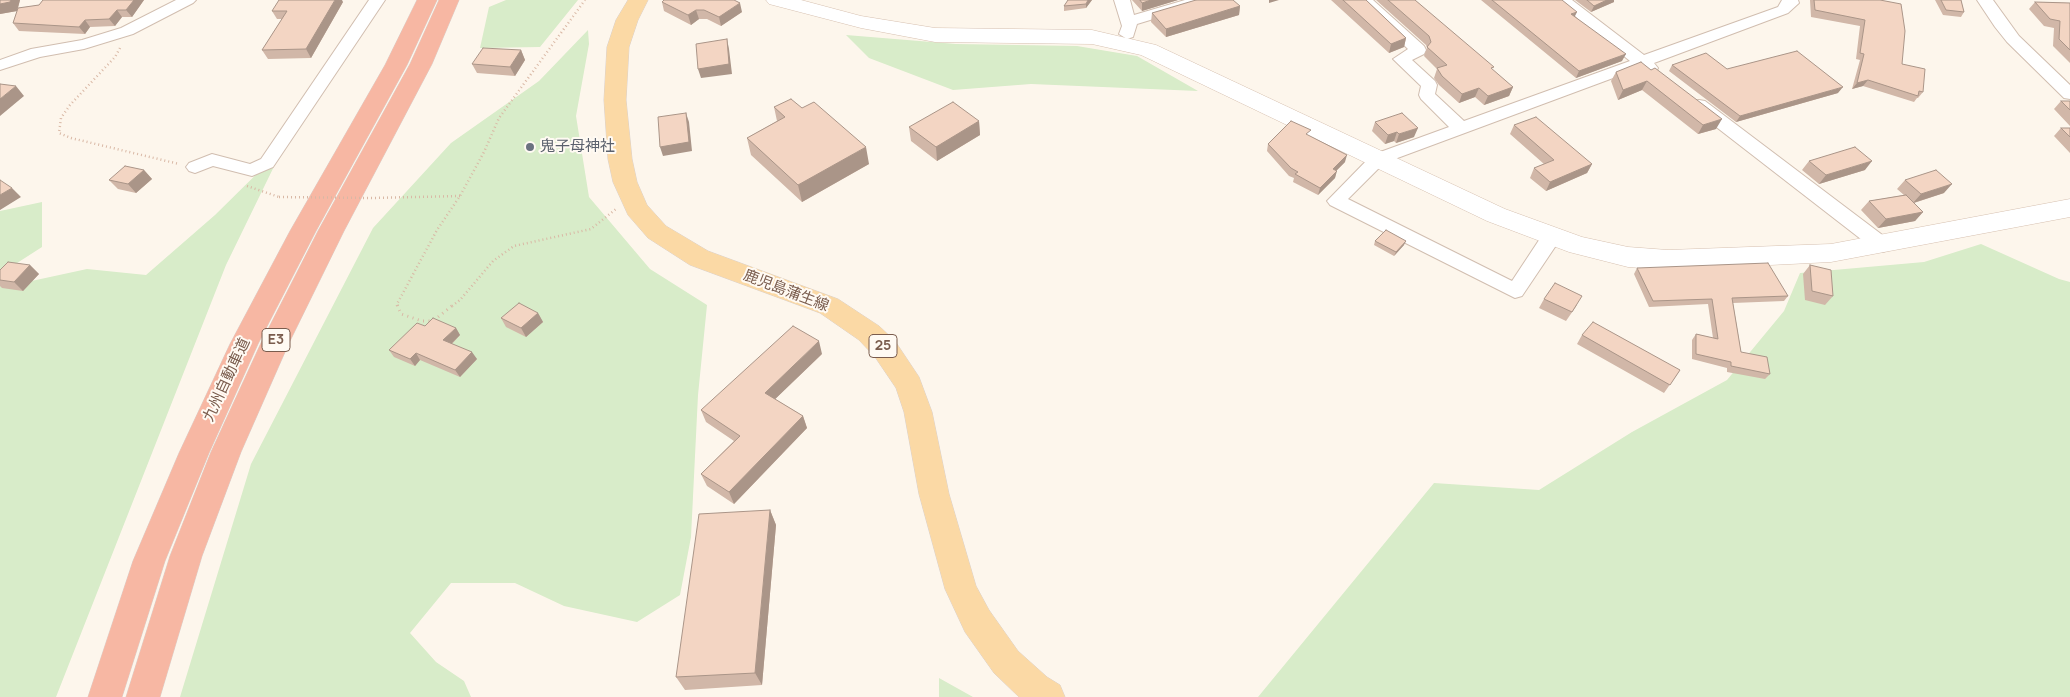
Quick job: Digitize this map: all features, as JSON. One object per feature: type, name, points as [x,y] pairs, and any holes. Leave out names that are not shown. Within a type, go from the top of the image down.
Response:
[{"type":"highway","name":"九州自動車道","points":[[105,697],[149,561],[194,453],[244,344],[303,231],[396,65],[427,0]]},
{"type":"highway","name":"九州自動車道","points":[[143,697],[186,556],[226,452],[275,343],[331,231],[421,64],[449,0]]},
{"type":"main road","name":"鹿児島蒲生線","points":[[638,0],[623,29],[615,70],[614,100],[620,159],[630,197],[646,220],[669,241],[699,258],[828,306],[869,333],[885,349],[909,385],[918,412],[934,494],[961,589],[977,621],[1006,662],[1035,689],[1048,697]]},
{"type":"street","points":[[0,65],[37,53],[84,44],[127,31],[186,0]]},
{"type":"street","points":[[195,167],[212,160],[252,170],[267,163],[377,0]]},
{"type":"street","points":[[776,0],[811,4],[861,22],[935,35],[971,37],[1055,35],[1092,37],[1126,33],[1201,0]]},
{"type":"street","points":[[1122,0],[1126,33]]},
{"type":"street","points":[[1364,0],[1418,50],[1402,60],[1429,85],[1427,95],[1462,128]]},
{"type":"street","points":[[1562,0],[1664,79]]},
{"type":"street","points":[[1552,236],[1515,291],[1336,201],[1378,159],[1783,10],[1791,3],[1790,0]]},
{"type":"street","points":[[1985,0],[2000,24],[2013,39],[2070,94]]},
{"type":"street","points":[[1126,33],[1174,60],[1496,215],[1552,236],[1628,257],[1668,260],[1795,257],[1882,244],[2070,208]]},
{"type":"street","points":[[1688,97],[1882,244]]},
{"type":"path","points":[[585,0],[499,118],[484,152],[460,196],[437,230],[397,304],[401,314],[422,321],[432,321],[460,300],[493,261],[514,246],[591,229],[630,197]]},
{"type":"path","points":[[127,31],[115,57],[70,105],[61,118],[59,133],[70,138],[195,167]]},
{"type":"path","points":[[242,184],[280,198],[460,196]]},
{"type":"green space","points":[[506,0],[578,0],[540,47],[480,48],[489,7]]},
{"type":"green space","points":[[588,30],[589,44],[576,116],[589,197],[650,269],[707,305],[698,395],[691,537],[680,595],[637,622],[564,606],[515,583],[451,583],[410,633],[436,662],[464,681],[471,697],[180,697],[251,464],[373,228],[451,143],[539,81]]},
{"type":"green space","points":[[846,35],[956,44],[1077,46],[1137,56],[1198,91],[1031,84],[953,90],[869,58]]},
{"type":"green space","points":[[283,148],[226,265],[56,697],[0,697],[0,281],[13,285],[87,269],[146,275],[215,215]]},
{"type":"green space","points":[[42,202],[42,247],[0,274],[0,211]]},
{"type":"green space","points":[[1981,244],[2059,279],[2070,282],[2070,697],[1258,697],[1434,483],[1539,490],[1632,432],[1727,380],[1784,311],[1800,273],[1924,262]]},
{"type":"green space","points":[[939,678],[973,697],[939,697]]},
{"type":"building","points":[[0,0],[11,0],[10,2],[0,4]]},
{"type":"building","points":[[43,0],[134,0],[126,10],[117,10],[109,19],[85,20],[79,27],[13,23],[18,8],[39,5]]},
{"type":"building","points":[[279,0],[335,0],[306,49],[262,50],[287,11],[272,11]]},
{"type":"building","points":[[664,0],[734,0],[740,3],[719,17],[704,10],[696,10],[688,15],[662,2]]},
{"type":"building","points":[[1068,0],[1088,0],[1086,4],[1064,6]]},
{"type":"building","points":[[1140,0],[1151,0],[1142,3]]},
{"type":"building","points":[[1196,0],[1233,0],[1240,6],[1166,29],[1152,13]]},
{"type":"building","points":[[1343,0],[1366,0],[1406,38],[1391,44]]},
{"type":"building","points":[[1388,0],[1415,0],[1494,67],[1491,68],[1513,87],[1488,96],[1479,88],[1462,94],[1442,76],[1437,68],[1447,65],[1427,47],[1431,42],[1429,36]]},
{"type":"building","points":[[1492,0],[1562,0],[1577,12],[1571,14],[1626,54],[1579,71]]},
{"type":"building","points":[[1587,0],[1607,0],[1594,6]]},
{"type":"building","points":[[1814,0],[1880,0],[1901,4],[1905,31],[1902,64],[1925,69],[1923,92],[1919,91],[1918,96],[1868,80],[1857,83],[1864,54],[1860,53],[1865,20],[1815,10]]},
{"type":"building","points":[[1941,0],[1961,0],[1964,12],[1946,10]]},
{"type":"building","points":[[2035,2],[2070,3],[2070,50],[2059,39],[2060,21],[2050,19]]},
{"type":"building","points":[[727,39],[729,64],[698,69],[696,44]]},
{"type":"building","points":[[483,48],[521,50],[510,67],[472,64]]},
{"type":"building","points":[[1797,51],[1843,87],[1740,116],[1672,65],[1706,53],[1727,69]]},
{"type":"building","points":[[1641,62],[1651,70],[1655,68],[1722,119],[1703,125],[1647,81],[1623,90],[1616,72]]},
{"type":"building","points":[[0,84],[16,86],[0,99]]},
{"type":"building","points":[[791,99],[802,108],[814,102],[866,147],[798,185],[747,138],[785,117],[774,107]]},
{"type":"building","points":[[2061,101],[2070,101],[2070,110]]},
{"type":"building","points":[[953,102],[979,121],[936,147],[909,127]]},
{"type":"building","points":[[686,113],[689,142],[660,147],[658,117]]},
{"type":"building","points":[[1402,113],[1418,128],[1399,134],[1397,132],[1388,135],[1375,122]]},
{"type":"building","points":[[1536,117],[1592,164],[1550,182],[1534,168],[1554,160],[1514,125]]},
{"type":"building","points":[[1291,121],[1311,130],[1306,134],[1347,155],[1333,169],[1337,171],[1320,188],[1295,174],[1298,172],[1291,168],[1268,144]]},
{"type":"building","points":[[2061,128],[2070,128],[2070,137]]},
{"type":"building","points":[[1855,147],[1872,161],[1826,175],[1809,161]]},
{"type":"building","points":[[125,166],[144,170],[128,184],[109,180]]},
{"type":"building","points":[[1936,170],[1952,184],[1921,194],[1905,180]]},
{"type":"building","points":[[0,180],[12,188],[0,195]]},
{"type":"building","points":[[1906,195],[1923,212],[1886,219],[1869,201]]},
{"type":"building","points":[[1386,230],[1406,241],[1396,252],[1375,241]]},
{"type":"building","points":[[8,262],[30,265],[14,282],[0,280],[0,270]]},
{"type":"building","points":[[1768,263],[1788,296],[1732,298],[1741,352],[1767,357],[1770,374],[1731,366],[1731,362],[1696,354],[1696,334],[1718,339],[1712,299],[1653,301],[1637,268]]},
{"type":"building","points":[[1810,265],[1831,270],[1833,296],[1812,291]]},
{"type":"building","points":[[1555,283],[1582,296],[1572,312],[1544,299]]},
{"type":"building","points":[[519,303],[538,313],[521,328],[501,318]]},
{"type":"building","points":[[433,318],[456,328],[443,340],[472,352],[455,370],[416,353],[410,359],[389,350],[417,323],[425,326]]},
{"type":"building","points":[[1593,322],[1680,370],[1670,385],[1582,335]]},
{"type":"building","points":[[793,326],[819,341],[765,393],[803,416],[729,492],[701,474],[740,436],[701,410]]},
{"type":"building","points":[[770,510],[755,673],[676,677],[699,514]]},
{"type":"place","name":"鬼子母神社","points":[[530,147]]}]
